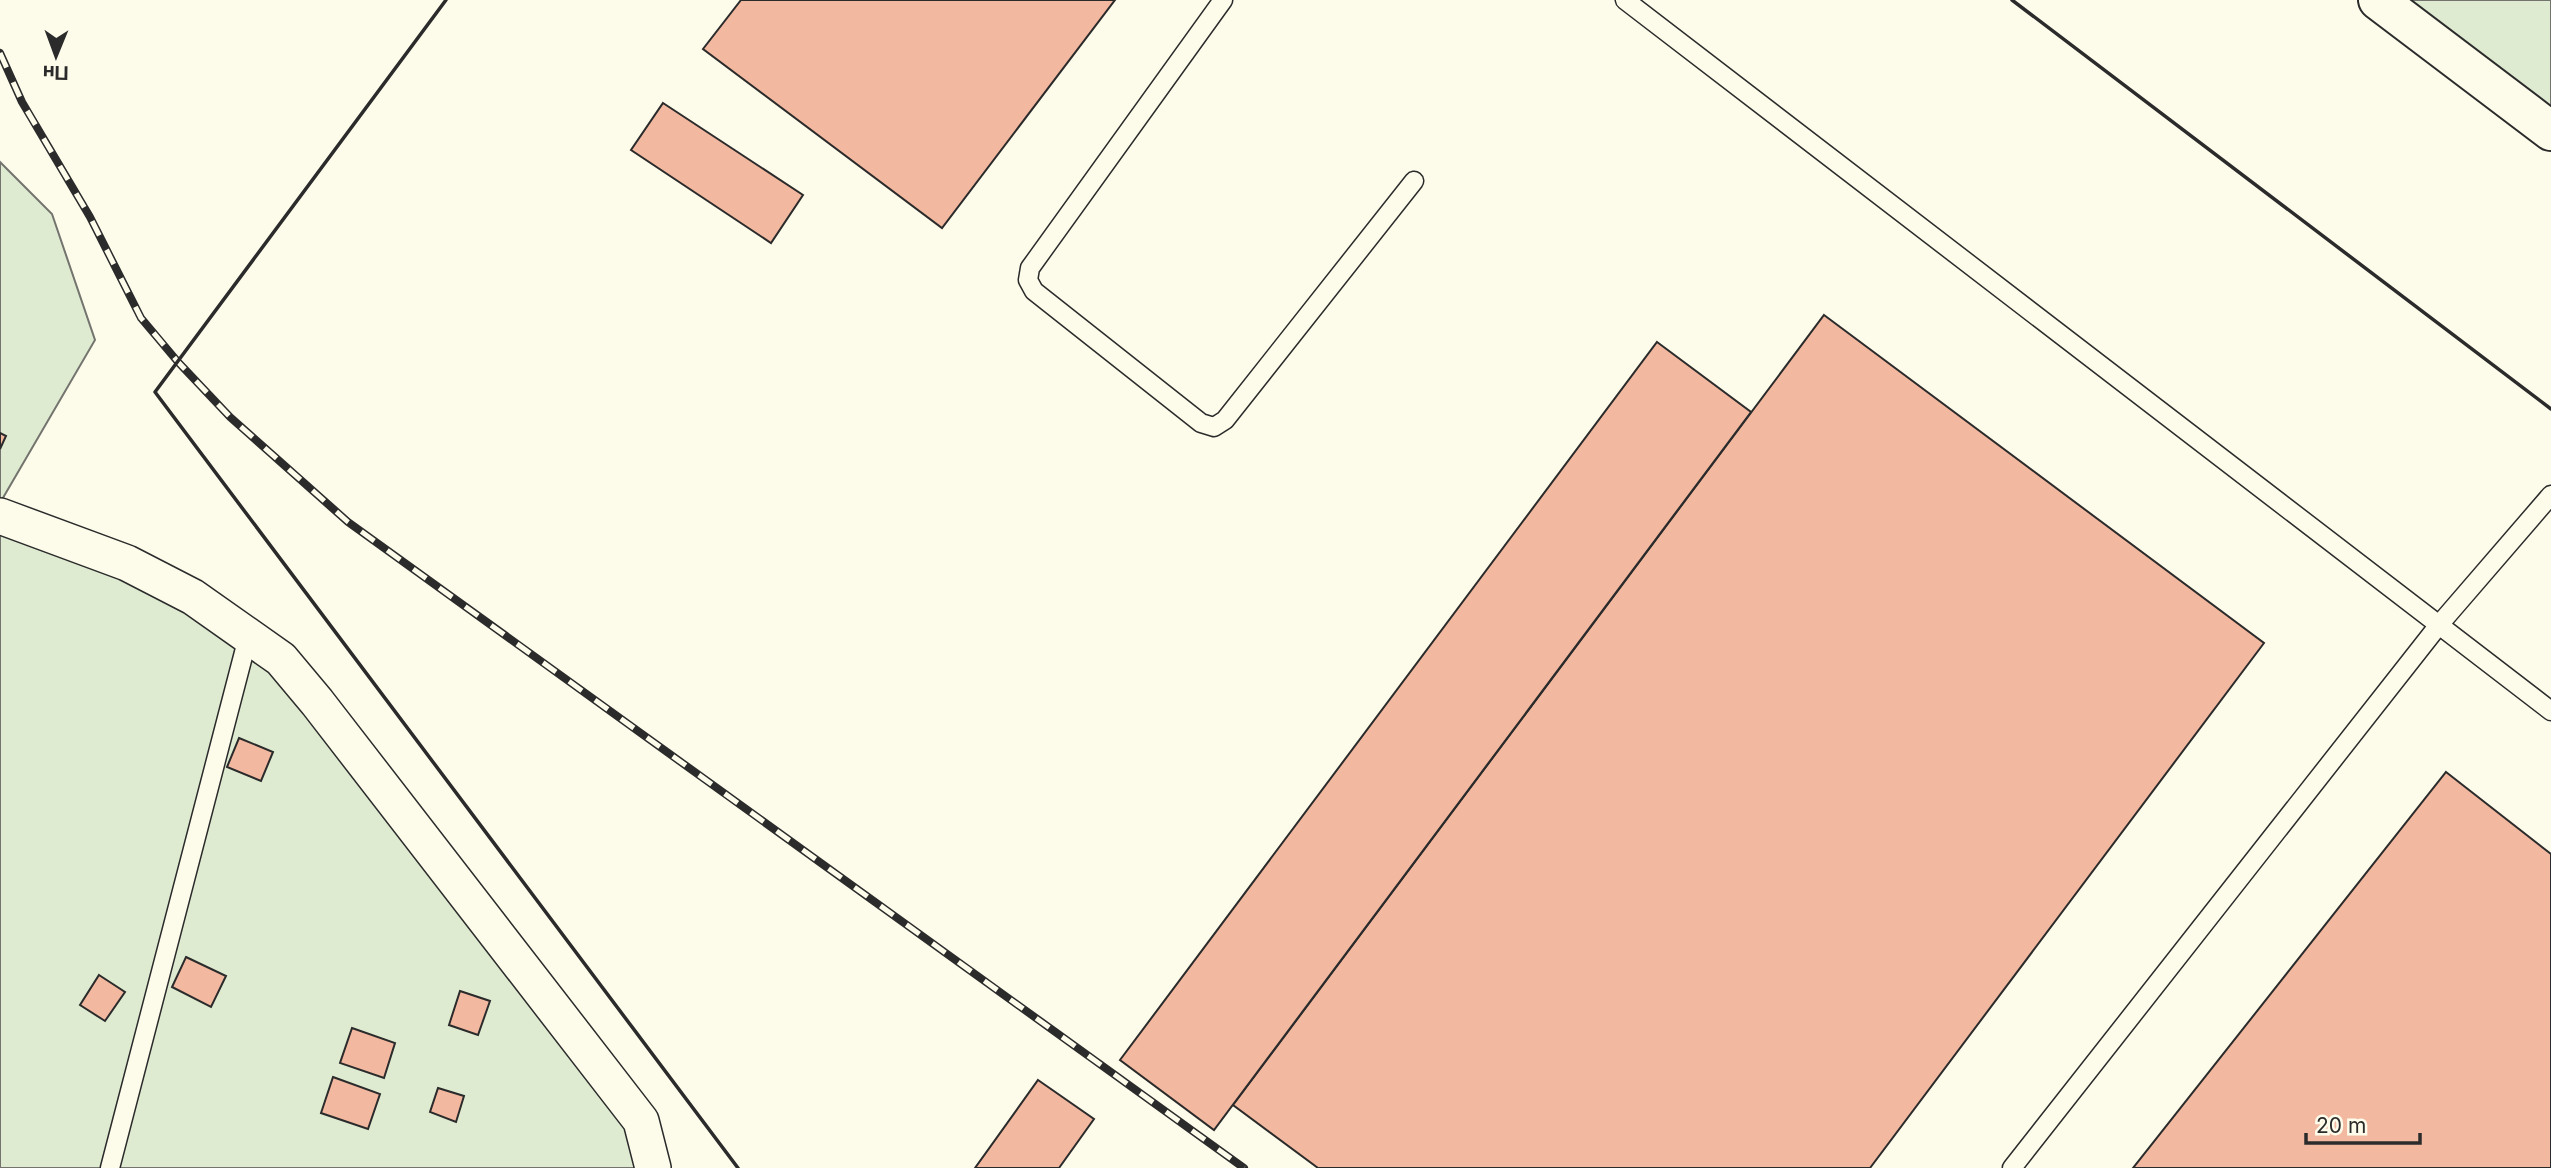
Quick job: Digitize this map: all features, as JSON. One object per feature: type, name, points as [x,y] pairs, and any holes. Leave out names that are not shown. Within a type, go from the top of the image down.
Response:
[{"type":"main road","points":[[2378,0],[2551,131]]},
{"type":"street","points":[[0,516],[127,563],[193,597],[281,659],[641,1121],[653,1168]]},
{"type":"lane","points":[[1223,0],[1030,268],[1028,280],[1034,291],[1201,423],[1214,427],[1225,420],[1415,181]]},
{"type":"lane","points":[[1625,0],[2551,711]]},
{"type":"lane","points":[[2012,1168],[2438,626],[2551,495]]},
{"type":"lane","points":[[110,1168],[248,637]]},
{"type":"green space","points":[[2378,0],[2551,0],[2551,131]]},
{"type":"green space","points":[[0,162],[52,214],[95,340],[0,503]]},
{"type":"green space","points":[[0,516],[248,637],[641,1121],[653,1168],[0,1168]]},
{"type":"building","points":[[741,0],[1115,0],[942,228],[703,49]]},
{"type":"building","points":[[663,103],[803,195],[771,243],[631,150]]},
{"type":"building","points":[[1824,315],[2264,643],[1870,1168],[1318,1168],[1233,1105]]},
{"type":"building","points":[[1657,342],[1751,412],[1214,1130],[1120,1060]]},
{"type":"building","points":[[0,433],[6,436],[0,449]]},
{"type":"building","points":[[239,738],[273,752],[261,781],[227,767]]},
{"type":"building","points":[[2446,772],[2551,854],[2551,1168],[2133,1168]]},
{"type":"building","points":[[186,957],[226,976],[211,1007],[172,987]]},
{"type":"building","points":[[99,975],[125,992],[105,1021],[80,1005]]},
{"type":"building","points":[[460,991],[490,1001],[478,1035],[449,1025]]},
{"type":"building","points":[[352,1028],[395,1043],[384,1078],[340,1063]]},
{"type":"building","points":[[333,1077],[380,1094],[368,1129],[321,1113]]},
{"type":"building","points":[[1038,1080],[1094,1119],[1059,1168],[975,1168]]},
{"type":"building","points":[[438,1088],[464,1096],[456,1122],[430,1112]]},
{"type":"railway","points":[[0,53],[22,102],[90,217],[141,318],[230,417],[348,522],[1244,1168]]},
{"type":"wall","points":[[446,0],[155,392],[738,1168]]},
{"type":"wall","points":[[2012,0],[2551,409]]}]
